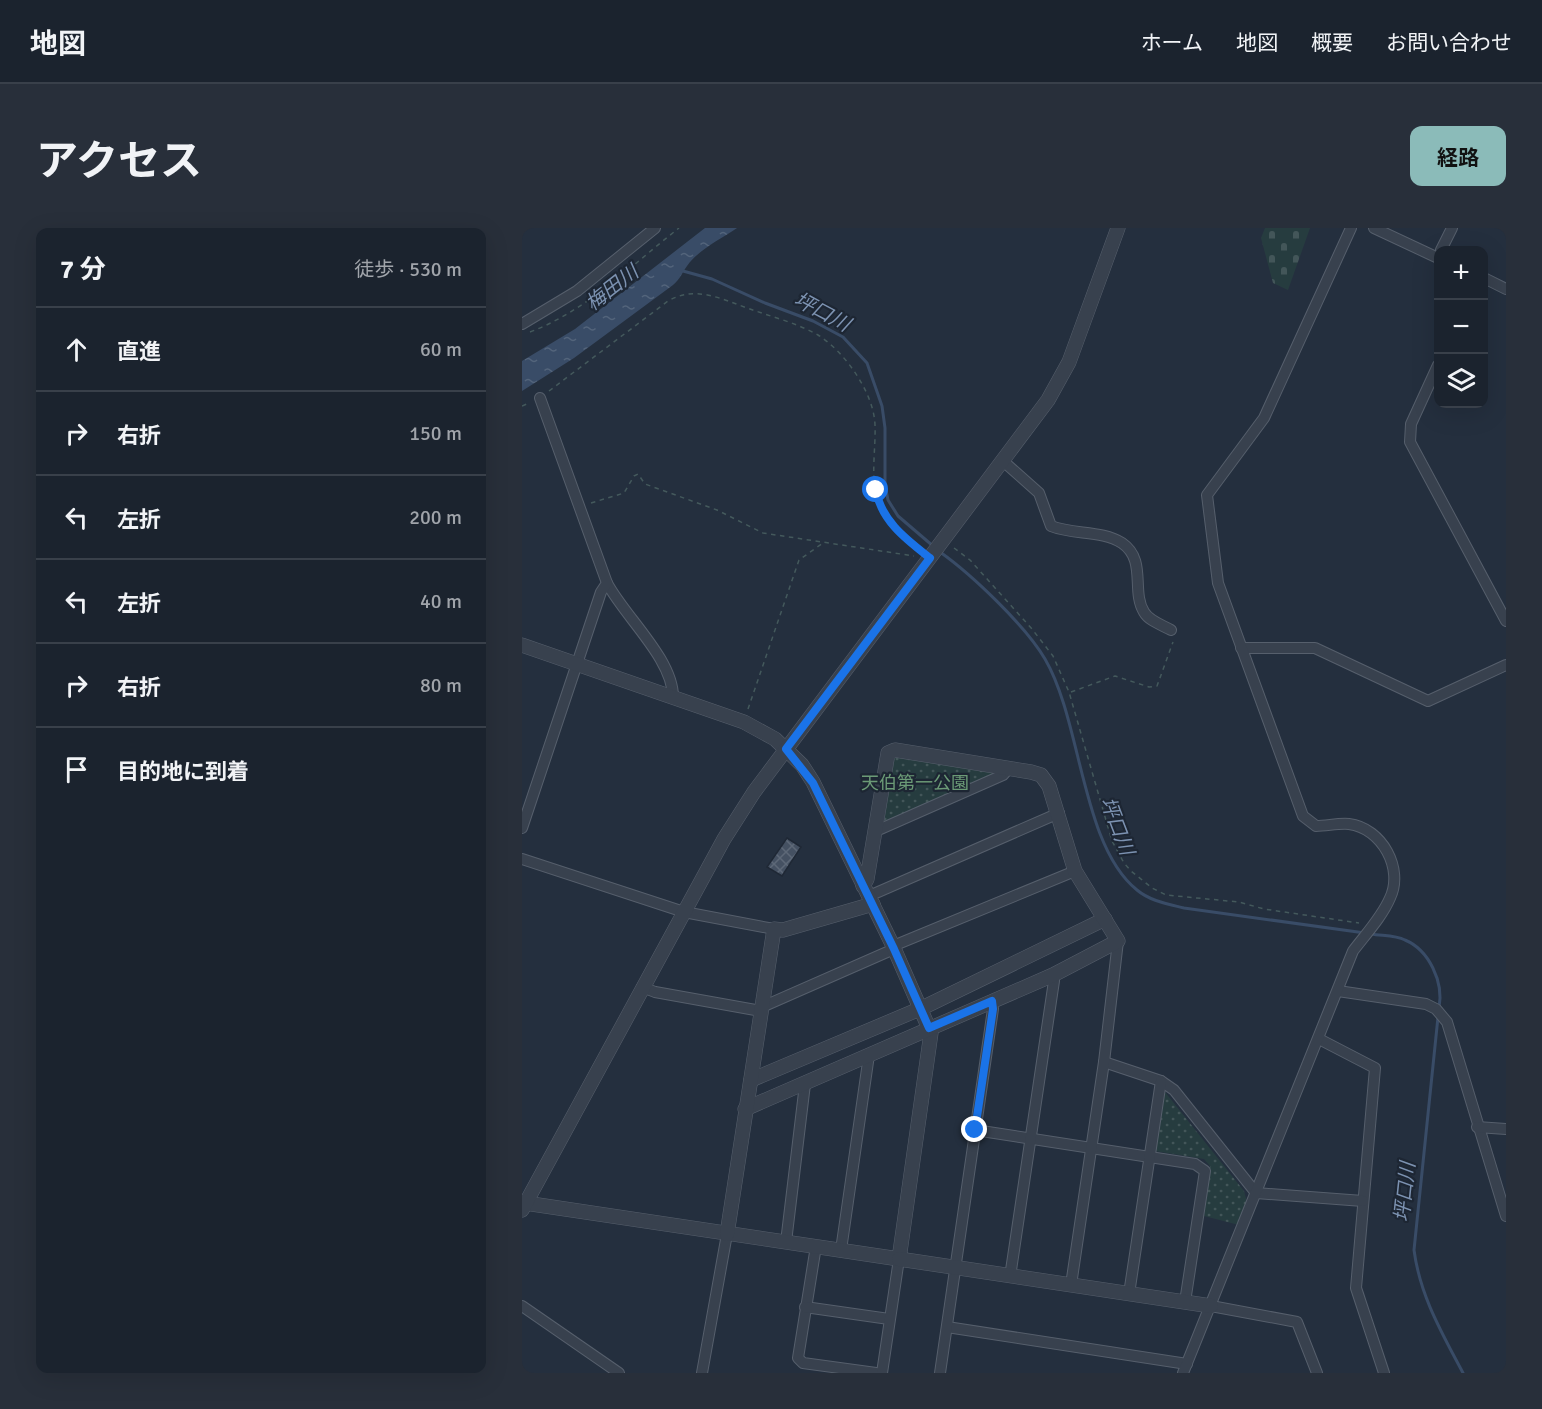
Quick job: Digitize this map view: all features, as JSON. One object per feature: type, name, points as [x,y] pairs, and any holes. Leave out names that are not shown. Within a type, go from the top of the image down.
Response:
[{"type":"street","points":[[522,324],[577,291],[655,228]]},
{"type":"street","points":[[1118,228],[1069,362],[1048,400],[786,749],[724,839],[523,1204],[1185,1302],[1297,1322],[1317,1373]]},
{"type":"street","points":[[947,1327],[1185,1369],[1353,951],[1391,898],[1395,875],[1388,849],[1361,828],[1350,824],[1316,826],[1304,816],[1240,648],[1218,583],[1208,495],[1264,418],[1351,228]]},
{"type":"street","points":[[1374,228],[1434,255]]},
{"type":"street","points":[[1443,246],[1452,228]]},
{"type":"street","points":[[1488,280],[1506,289]]},
{"type":"street","points":[[1434,374],[1411,424],[1410,442],[1506,621]]},
{"type":"street","points":[[540,398],[607,584],[619,606],[659,655],[673,690],[672,697]]},
{"type":"street","points":[[1003,460],[1039,493],[1050,526],[1063,531],[1110,537],[1124,544],[1133,555],[1138,567],[1143,611],[1150,618],[1171,630]]},
{"type":"street","points":[[522,828],[601,592],[607,584]]},
{"type":"street","points":[[522,645],[744,722],[775,739],[813,783],[894,947],[931,1033],[882,1373]]},
{"type":"street","points":[[1240,648],[1315,648],[1428,701],[1506,665]]},
{"type":"street","points":[[868,895],[867,879],[888,753],[895,750],[1009,768],[1041,775],[1049,786],[1075,871],[1118,941],[1104,1062],[1071,1285]]},
{"type":"street","points":[[876,831],[1003,775],[1009,768]]},
{"type":"street","points":[[522,859],[684,912],[783,930],[1059,813]]},
{"type":"street","points":[[642,987],[654,992],[761,1009],[894,947],[1075,871]]},
{"type":"street","points":[[751,1080],[922,1008],[1105,919]]},
{"type":"street","points":[[702,1373],[727,1234],[774,929]]},
{"type":"street","points":[[745,1109],[1053,975],[1118,941]]},
{"type":"street","points":[[1010,1277],[1032,1138],[1053,975]]},
{"type":"street","points":[[1338,991],[1426,1004],[1447,1022],[1477,1127],[1506,1216]]},
{"type":"street","points":[[940,1373],[993,1009],[992,1001]]},
{"type":"street","points":[[1319,1039],[1375,1068],[1356,1288],[1384,1373]]},
{"type":"street","points":[[841,1250],[869,1056]]},
{"type":"street","points":[[1104,1062],[1161,1081],[1174,1090],[1256,1193],[1363,1201]]},
{"type":"street","points":[[1129,1294],[1161,1081]]},
{"type":"street","points":[[786,1242],[805,1084]]},
{"type":"street","points":[[1477,1127],[1506,1129]]},
{"type":"street","points":[[975,1130],[1195,1164],[1205,1171],[1185,1302]]},
{"type":"street","points":[[816,1246],[798,1358],[803,1363],[876,1373]]},
{"type":"street","points":[[522,1306],[620,1373]]},
{"type":"street","points":[[805,1307],[890,1319]]},
{"type":"path","points":[[522,336],[566,315],[588,300],[679,228]]},
{"type":"path","points":[[522,406],[540,398],[668,301],[687,292],[715,296],[799,327],[818,336],[838,352],[864,391],[875,422],[878,502],[905,538],[930,558]]},
{"type":"path","points":[[579,506],[624,493],[638,474],[645,484],[717,510],[763,533],[930,558]]},
{"type":"path","points":[[943,541],[970,560],[1053,656],[1069,692],[1113,841],[1124,863],[1141,880],[1166,895],[1239,902],[1264,909],[1370,927]]},
{"type":"path","points":[[744,722],[799,560],[824,543]]},
{"type":"path","points":[[1069,692],[1115,676],[1149,687],[1157,686],[1174,640],[1171,630]]},
{"type":"green space","points":[[1265,228],[1310,228],[1288,290],[1273,283],[1261,238]]},
{"type":"green space","name":"天伯第一公園","points":[[894,756],[997,772],[884,822]]},
{"type":"green space","points":[[1165,1092],[1244,1191],[1247,1202],[1239,1225],[1204,1216],[1210,1166],[1204,1159],[1155,1151]]},
{"type":"water","points":[[705,228],[737,228],[697,255],[673,285],[574,358],[522,391],[522,361],[575,329]]},
{"type":"building","points":[[787,838],[801,847],[782,876],[767,867]]},
{"type":"waterway","name":"坪口川","points":[[683,271],[712,279],[765,303],[813,321],[843,337],[867,363],[882,406],[885,428],[885,485],[888,500],[898,516],[933,546]]},
{"type":"waterway","name":"坪口川","points":[[940,552],[997,601],[1025,631],[1045,659],[1067,715],[1093,814],[1104,844],[1118,870],[1137,890],[1153,899],[1184,908],[1365,933]]},
{"type":"waterway","name":"坪口川","points":[[1371,934],[1401,938],[1421,951],[1428,959],[1437,978],[1439,1008]]},
{"type":"waterway","name":"坪口川","points":[[1438,1017],[1414,1250],[1427,1299],[1463,1373]]},
{"type":"route","points":[[876,490],[881,510],[905,538],[930,558],[786,749],[802,765],[813,783],[869,896],[922,1008],[929,1028],[992,1001],[993,1009],[975,1130]]},
{"type":"water label","name":"梅田川","points":[[612,288]]}]
